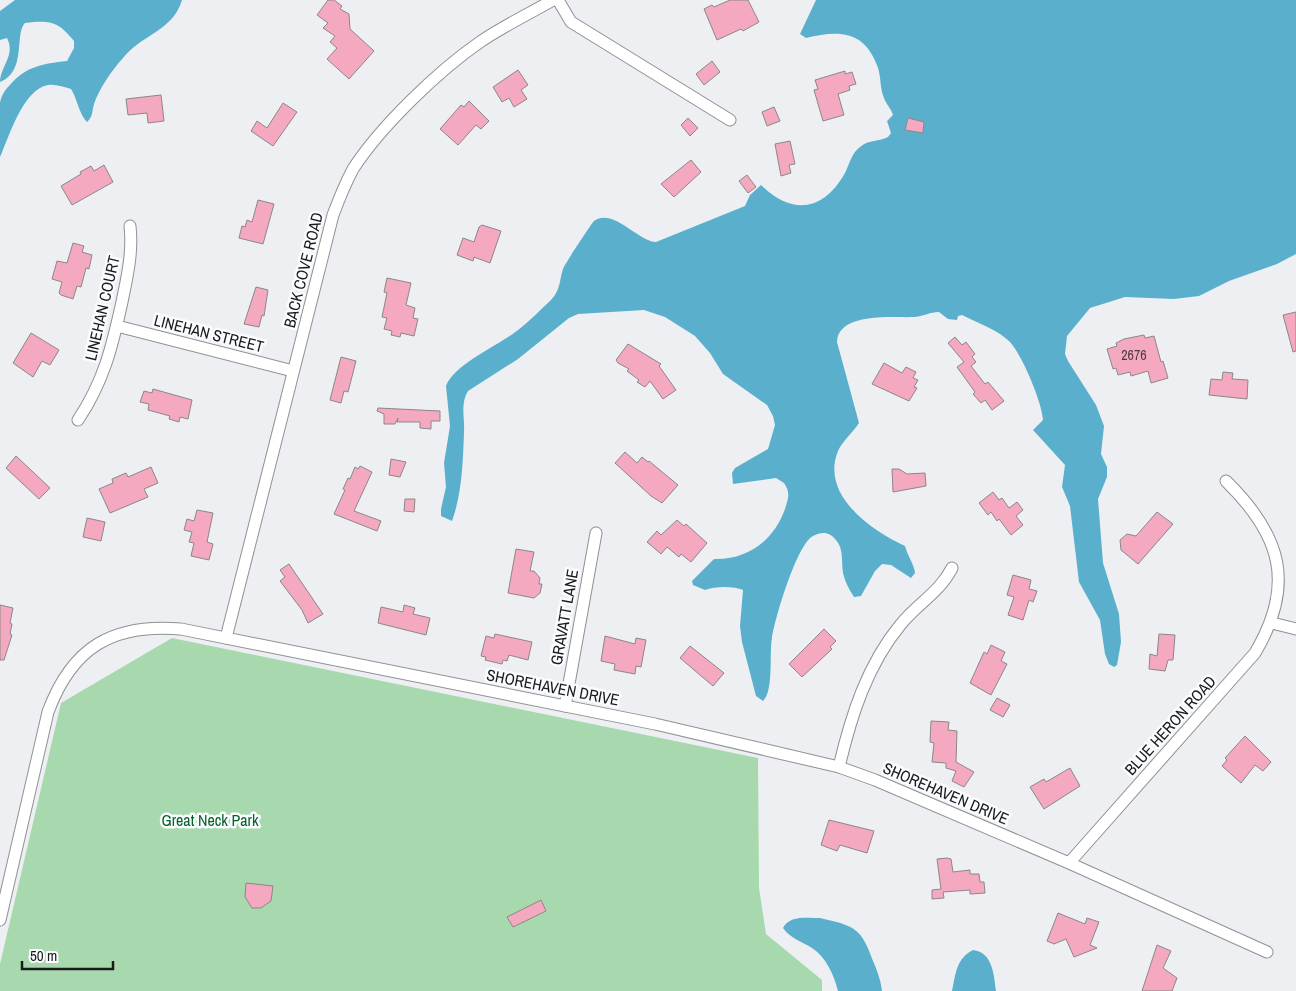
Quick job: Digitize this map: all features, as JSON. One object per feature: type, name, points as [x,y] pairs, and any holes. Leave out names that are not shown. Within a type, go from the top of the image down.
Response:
[{"type":"street","name":"BACK COVE ROAD","points":[[226,638],[333,215],[349,178],[366,150],[435,78],[456,59],[481,41],[553,0]]},
{"type":"street","points":[[558,0],[571,22],[730,120]]},
{"type":"street","name":"LINEHAN COURT","points":[[78,420],[102,379],[117,326],[131,260],[130,226]]},
{"type":"street","name":"LINEHAN STREET","points":[[117,326],[293,371]]},
{"type":"street","name":"BLUE HERON ROAD","points":[[1069,863],[1255,653],[1272,623],[1279,590],[1279,571],[1272,542],[1265,526],[1252,507],[1226,481]]},
{"type":"street","name":"GRAVATT LANE","points":[[565,706],[596,533]]},
{"type":"street","points":[[839,767],[856,704],[878,657],[902,622],[940,587],[952,568]]},
{"type":"street","points":[[1272,623],[1296,629]]},
{"type":"street","name":"SHOREHAVEN DRIVE","points":[[0,920],[48,712],[60,685],[77,661],[107,639],[139,628],[181,629],[665,726],[839,767],[875,780],[1069,863],[1267,952]]},
{"type":"green space","name":"Great Neck Park","points":[[172,638],[758,758],[759,888],[766,934],[822,980],[822,991],[0,991],[0,964],[61,703]]},
{"type":"water","points":[[15,0],[182,0],[172,19],[130,50],[115,68],[99,92],[87,122],[71,89],[51,85],[39,88],[24,104],[0,157],[0,103],[5,91],[15,79],[28,70],[50,63],[67,61],[74,48],[74,41],[63,29],[53,23],[25,23],[20,35],[14,70],[0,82],[10,50],[7,38],[0,40],[0,11]]},
{"type":"water","points":[[816,0],[1296,0],[1296,254],[1277,264],[1229,281],[1199,296],[1174,299],[1125,297],[1090,308],[1067,336],[1065,354],[1096,405],[1104,426],[1101,454],[1107,467],[1107,477],[1098,499],[1103,563],[1119,614],[1121,642],[1117,665],[1114,667],[1109,664],[1105,654],[1100,620],[1079,582],[1070,506],[1062,487],[1065,465],[1033,430],[1043,420],[1031,379],[1010,342],[994,330],[962,315],[958,316],[957,320],[948,319],[939,312],[915,317],[881,317],[856,321],[840,332],[837,342],[859,423],[838,451],[834,467],[836,482],[852,509],[878,531],[905,546],[915,573],[911,578],[891,565],[882,564],[875,571],[861,596],[854,597],[847,585],[842,569],[839,544],[834,537],[828,534],[820,533],[813,536],[800,552],[777,615],[771,645],[769,689],[763,701],[756,696],[742,642],[740,626],[743,590],[724,587],[705,590],[693,585],[692,581],[714,559],[738,556],[758,546],[767,539],[780,520],[788,496],[788,490],[784,483],[776,478],[733,484],[732,473],[735,468],[768,449],[775,425],[773,416],[767,405],[723,374],[710,353],[695,336],[665,317],[644,310],[578,314],[569,318],[518,359],[468,391],[463,406],[463,454],[458,500],[452,521],[441,516],[446,487],[444,463],[450,426],[446,386],[450,378],[466,364],[519,329],[551,300],[558,289],[565,266],[594,221],[601,218],[609,218],[649,241],[656,242],[745,206],[750,195],[761,185],[773,195],[795,205],[817,202],[827,196],[836,186],[853,156],[863,144],[881,140],[888,137],[891,133],[887,121],[893,115],[883,94],[878,68],[873,55],[866,46],[850,36],[840,34],[818,35],[806,38],[800,34]]},
{"type":"water","points":[[820,918],[849,926],[860,935],[869,950],[880,979],[882,991],[838,991],[832,973],[821,956],[783,928],[789,921],[794,919]]},
{"type":"water","points":[[973,950],[985,955],[989,960],[996,991],[952,991],[960,962]]},
{"type":"building","points":[[328,0],[334,0],[342,6],[340,9],[349,14],[350,29],[374,51],[349,79],[327,59],[337,48],[330,42],[335,36],[323,28],[328,23],[317,15]]},
{"type":"building","points":[[730,0],[748,0],[759,22],[743,31],[741,29],[717,40],[704,9]]},
{"type":"building","points":[[712,61],[720,72],[704,85],[696,74]]},
{"type":"building","points":[[518,70],[528,85],[521,90],[527,99],[514,107],[509,98],[502,102],[493,87]]},
{"type":"building","points":[[845,71],[845,74],[852,72],[856,84],[849,86],[850,90],[838,94],[844,115],[823,121],[814,90],[818,89],[815,80]]},
{"type":"building","points":[[161,95],[164,121],[148,123],[147,113],[128,115],[126,99]]},
{"type":"building","points":[[469,101],[489,121],[481,129],[476,125],[458,145],[440,129],[461,105],[464,107]]},
{"type":"building","points":[[283,103],[297,112],[273,146],[251,131],[257,121],[267,128]]},
{"type":"building","points":[[774,107],[780,121],[767,126],[762,112]]},
{"type":"building","points":[[688,118],[698,128],[690,136],[681,125]]},
{"type":"building","points":[[908,118],[924,122],[923,133],[905,130]]},
{"type":"building","points":[[790,141],[795,164],[789,165],[791,173],[781,176],[775,144]]},
{"type":"building","points":[[691,160],[701,172],[674,197],[661,184]]},
{"type":"building","points":[[104,165],[113,182],[72,205],[61,186],[91,166],[94,171]]},
{"type":"building","points":[[747,175],[756,187],[748,193],[739,181]]},
{"type":"building","points":[[258,200],[274,204],[263,244],[239,238],[242,226],[245,227],[247,220],[252,222]]},
{"type":"building","points":[[482,225],[501,231],[490,263],[474,257],[473,261],[457,255],[463,238],[474,242],[479,227]]},
{"type":"building","points":[[73,243],[84,246],[82,252],[92,255],[89,269],[86,268],[81,287],[77,286],[73,299],[61,295],[59,293],[62,282],[52,279],[57,261],[67,263]]},
{"type":"building","points":[[387,278],[411,283],[406,305],[415,308],[413,318],[418,319],[414,336],[401,333],[400,337],[391,335],[392,331],[384,329],[387,318],[382,317],[387,293],[384,292]]},
{"type":"building","points":[[256,287],[268,290],[264,316],[262,315],[259,327],[244,324]]},
{"type":"building","points":[[1296,312],[1296,351],[1293,352],[1283,315]]},
{"type":"building","points":[[31,333],[59,350],[50,365],[42,361],[33,377],[13,363]]},
{"type":"building","points":[[1144,335],[1145,338],[1154,336],[1161,362],[1163,361],[1168,378],[1151,383],[1148,371],[1131,376],[1130,372],[1118,375],[1116,368],[1113,369],[1107,349],[1117,346],[1116,343],[1124,339]]},
{"type":"building","points":[[955,337],[962,345],[966,342],[975,354],[972,357],[976,362],[971,366],[985,384],[988,382],[1004,401],[992,410],[985,400],[981,403],[973,394],[975,392],[957,367],[964,362],[948,343]]},
{"type":"building","points":[[628,344],[661,364],[659,366],[676,390],[663,399],[650,381],[645,387],[637,382],[639,380],[627,371],[629,369],[616,360]]},
{"type":"building","points":[[341,357],[356,361],[348,392],[344,391],[341,403],[330,400]]},
{"type":"building","points":[[884,363],[902,373],[906,367],[916,372],[913,378],[918,380],[914,387],[917,388],[909,401],[872,384]]},
{"type":"building","points":[[1223,372],[1233,373],[1232,379],[1248,380],[1247,399],[1209,395],[1211,379],[1222,380]]},
{"type":"building","points":[[153,389],[192,400],[188,419],[180,417],[179,422],[169,419],[170,416],[148,410],[149,404],[140,402],[144,391],[152,393]]},
{"type":"building","points":[[378,408],[440,411],[440,421],[431,421],[431,429],[420,428],[420,422],[397,422],[398,418],[395,424],[384,424],[384,414],[377,411]]},
{"type":"building","points":[[625,452],[637,463],[642,457],[649,461],[678,485],[662,503],[651,496],[615,463]]},
{"type":"building","points":[[16,456],[50,488],[39,499],[6,468]]},
{"type":"building","points":[[391,459],[406,462],[400,477],[389,475]]},
{"type":"building","points":[[360,466],[372,472],[354,511],[381,521],[377,531],[334,514],[345,490],[343,489],[348,478],[350,479],[355,467],[358,469]]},
{"type":"building","points":[[151,467],[158,483],[144,489],[148,497],[110,513],[99,489],[113,483],[112,479],[126,473],[128,477]]},
{"type":"building","points":[[892,469],[899,469],[907,474],[925,473],[926,486],[893,492]]},
{"type":"building","points":[[993,492],[999,500],[1002,498],[1009,508],[1017,502],[1023,510],[1016,516],[1023,525],[1011,535],[999,519],[997,521],[991,512],[988,515],[979,503]]},
{"type":"building","points":[[405,499],[415,499],[414,512],[404,511]]},
{"type":"building","points":[[197,510],[213,513],[207,542],[213,544],[209,560],[191,556],[194,543],[189,542],[192,532],[184,530],[187,519],[194,521]]},
{"type":"building","points":[[1157,512],[1173,524],[1138,564],[1121,550],[1120,540],[1127,534],[1136,536]]},
{"type":"building","points":[[87,518],[105,522],[101,541],[83,537]]},
{"type":"building","points":[[677,520],[684,526],[686,524],[707,543],[691,562],[681,554],[679,557],[667,547],[661,554],[647,542],[657,531],[661,535]]},
{"type":"building","points":[[516,549],[534,552],[530,571],[534,571],[540,578],[539,584],[542,584],[540,593],[534,598],[508,593]]},
{"type":"building","points":[[289,564],[323,614],[308,623],[302,610],[280,581],[285,577],[280,570]]},
{"type":"building","points":[[1013,575],[1031,580],[1029,589],[1037,591],[1033,602],[1029,600],[1023,620],[1008,615],[1014,597],[1007,595]]},
{"type":"building","points":[[0,605],[13,608],[10,623],[12,624],[10,634],[12,635],[4,660],[0,660]]},
{"type":"building","points":[[404,605],[415,608],[413,614],[430,618],[426,635],[378,623],[381,607],[403,612]]},
{"type":"building","points":[[824,629],[836,641],[830,647],[832,649],[802,677],[789,664]]},
{"type":"building","points":[[495,634],[532,642],[528,660],[509,655],[507,661],[503,660],[502,664],[485,660],[486,657],[481,656],[486,636],[494,638]]},
{"type":"building","points":[[1159,634],[1175,635],[1173,660],[1168,660],[1165,671],[1149,669],[1150,654],[1157,656]]},
{"type":"building","points":[[605,636],[635,644],[636,638],[646,640],[641,667],[636,666],[635,674],[614,670],[615,664],[601,661]]},
{"type":"building","points":[[991,645],[1005,652],[1001,661],[1007,664],[991,695],[970,683],[984,652],[987,654]]},
{"type":"building","points":[[690,646],[724,673],[713,686],[680,658]]},
{"type":"building","points":[[997,698],[1010,705],[1003,717],[990,710]]},
{"type":"building","points":[[931,721],[949,722],[948,730],[957,731],[956,762],[974,772],[964,787],[952,781],[956,771],[946,768],[946,763],[932,762],[934,743],[930,742]]},
{"type":"building","points":[[1245,736],[1271,762],[1263,771],[1255,765],[1241,783],[1222,766],[1227,760],[1225,758]]},
{"type":"building","points":[[1070,768],[1080,786],[1044,809],[1030,787],[1044,779],[1046,782]]},
{"type":"building","points":[[829,820],[874,831],[867,853],[840,845],[837,851],[821,845]]},
{"type":"building","points":[[937,859],[951,859],[953,872],[970,870],[970,874],[979,874],[980,882],[984,882],[985,893],[970,894],[970,890],[943,892],[944,898],[932,899],[932,890],[941,889]]},
{"type":"building","points":[[246,883],[273,886],[271,901],[261,908],[252,908],[245,897]]},
{"type":"building","points":[[541,900],[546,911],[513,927],[507,917]]},
{"type":"building","points":[[1058,913],[1085,924],[1087,918],[1099,922],[1090,945],[1097,948],[1074,957],[1066,939],[1054,944],[1047,941]]},
{"type":"building","points":[[1157,945],[1171,951],[1163,968],[1177,978],[1172,991],[1142,991]]}]
